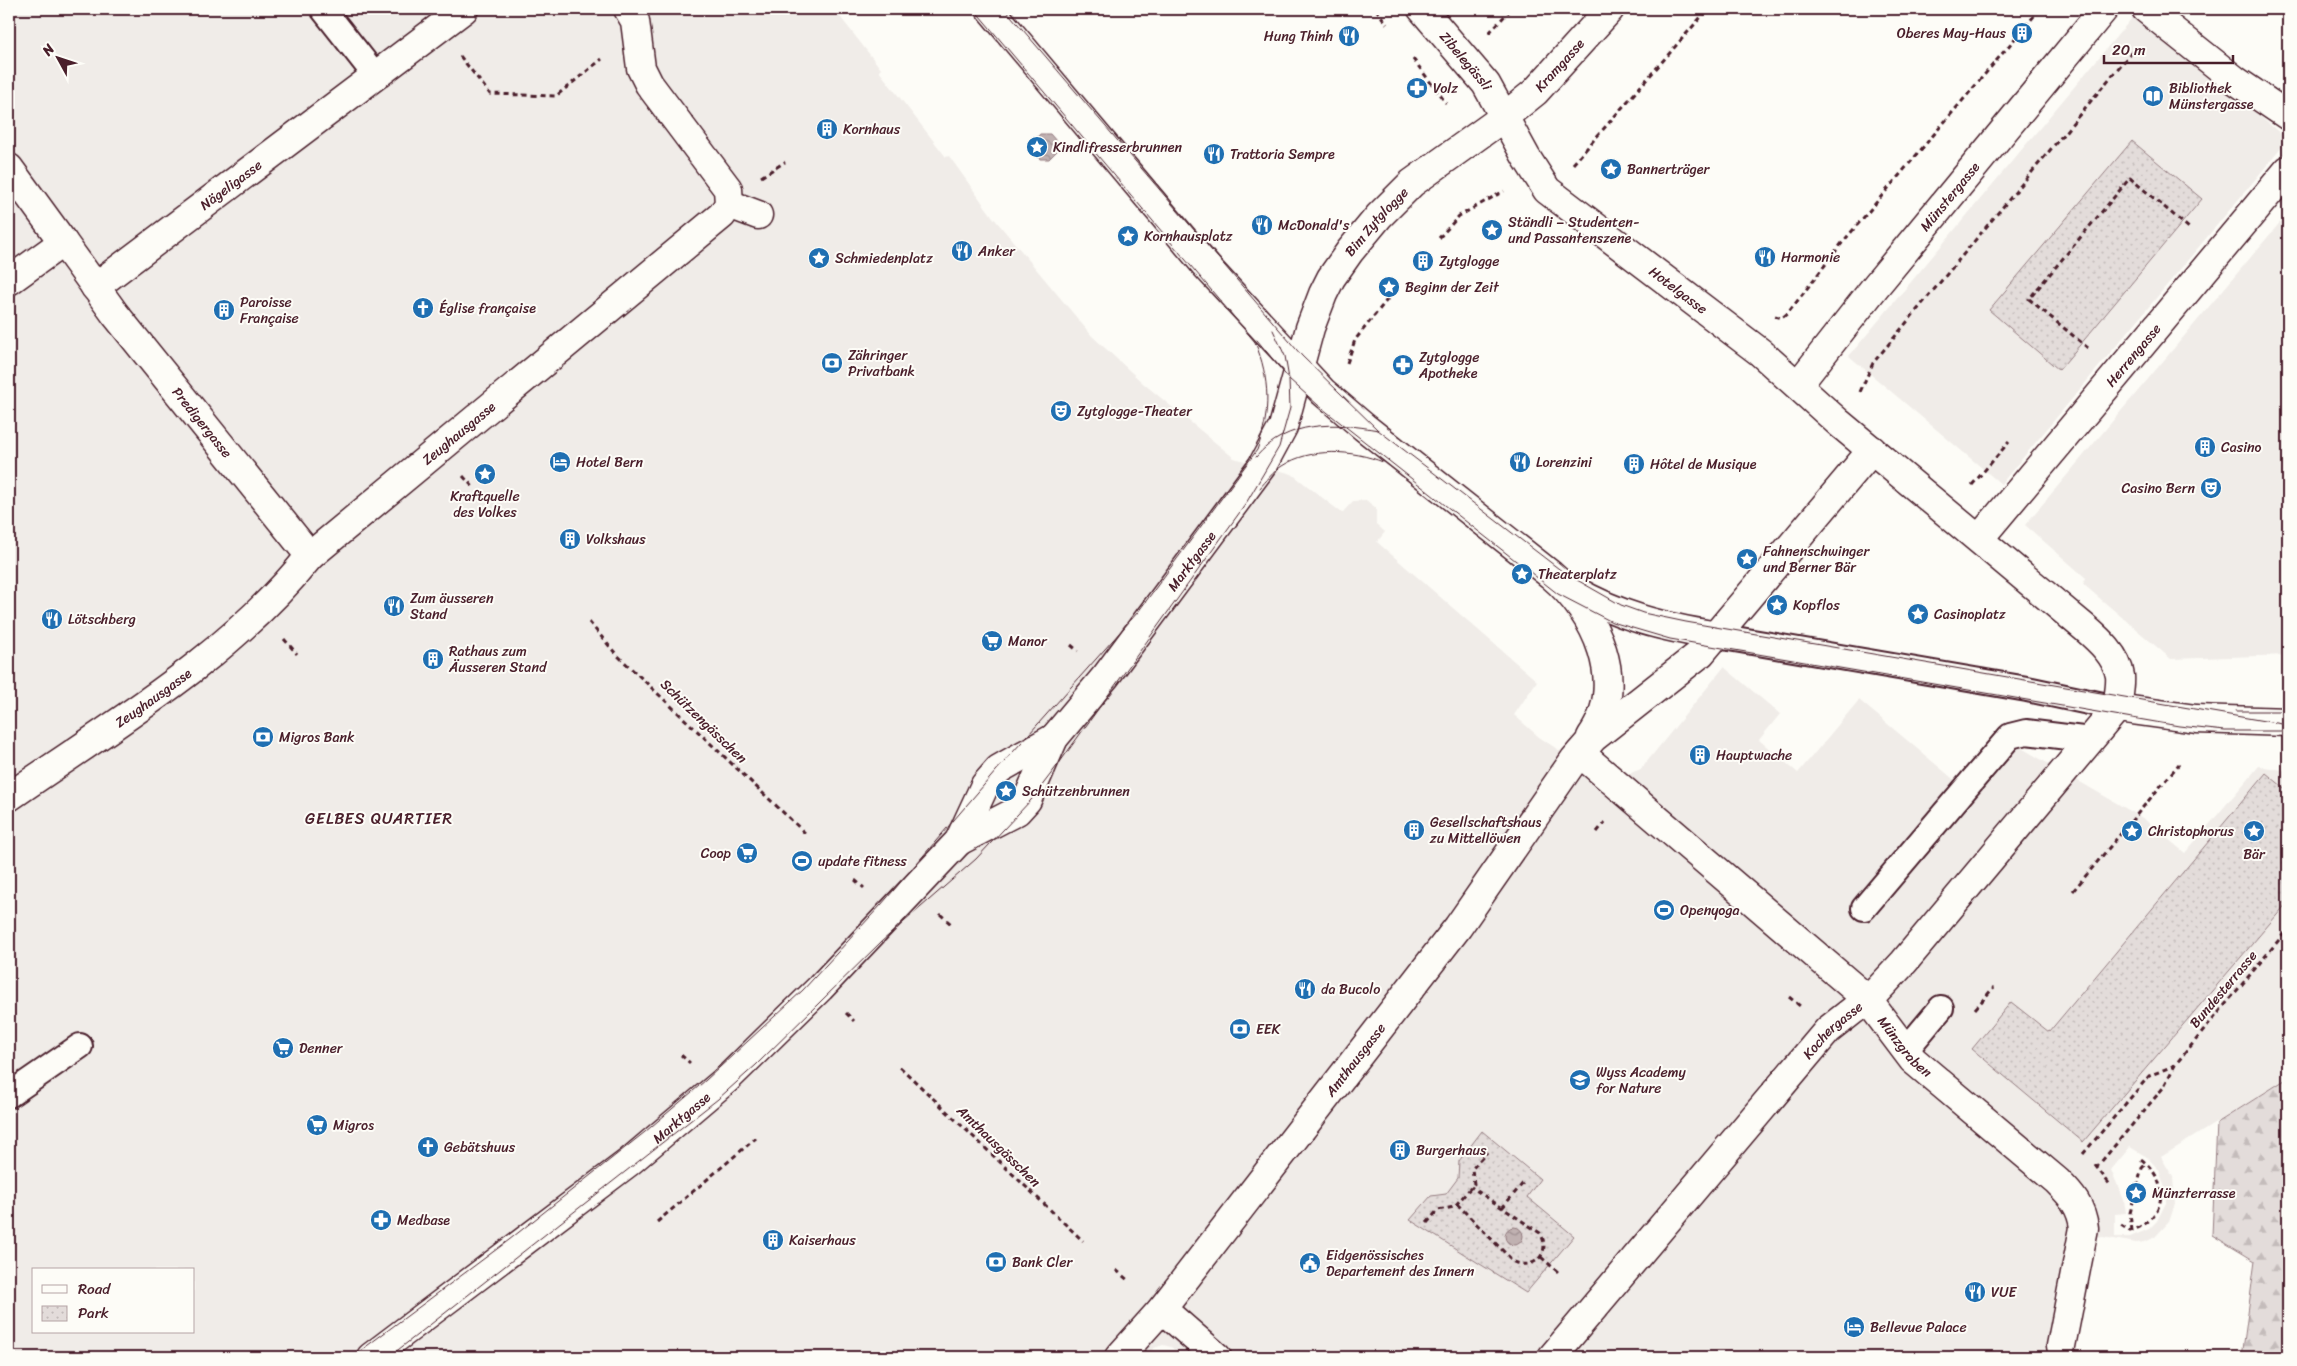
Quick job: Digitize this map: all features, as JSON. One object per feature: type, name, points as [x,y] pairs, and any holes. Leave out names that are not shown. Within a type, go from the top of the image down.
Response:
[{"type":"street","name":"Nägeligasse","points":[[95,287],[464,9]]},
{"type":"street","name":"Zibelegässli","points":[[1422,9],[1486,84],[1504,117]]},
{"type":"street","name":"Kramgasse","points":[[1504,117],[1535,92],[1610,9]]},
{"type":"street","name":"Münstergasse","points":[[1798,384],[1875,287],[2104,9]]},
{"type":"street","points":[[2146,9],[2235,80],[2288,116]]},
{"type":"street","points":[[998,11],[1208,267],[1336,404],[1551,575],[1587,615],[1603,649],[1607,667],[1606,706],[1595,732],[1580,752]]},
{"type":"street","points":[[632,20],[641,68],[649,84],[725,183],[728,189],[729,204],[758,215]]},
{"type":"street","name":"Hotelgasse","points":[[1504,117],[1539,178],[1556,198],[1760,352],[1872,450]]},
{"type":"street","name":"Bim Zytglogge","points":[[1299,366],[1310,328],[1331,278],[1373,223],[1412,183],[1504,117]]},
{"type":"street","points":[[9,168],[95,287]]},
{"type":"street","name":"Herrengasse","points":[[1979,540],[2288,170]]},
{"type":"street","name":"Zeughausgasse","points":[[9,797],[211,654],[261,612],[310,556],[716,221],[729,204]]},
{"type":"street","points":[[9,281],[63,242]]},
{"type":"street","name":"Predigergasse","points":[[95,287],[310,556]]},
{"type":"street","name":"Marktgasse","points":[[959,841],[1017,811],[1027,800],[1054,738],[1106,676],[1262,466],[1278,438],[1299,366]]},
{"type":"street","points":[[1580,752],[1599,733],[1694,661],[1872,450],[2100,641],[2112,657],[2119,671],[2117,708],[2196,719],[2288,722]]},
{"type":"street","points":[[1551,575],[1602,606],[1633,618],[1717,636]]},
{"type":"street","name":"Kochergasse","points":[[1552,1357],[1828,1030],[1867,999],[1904,962],[2117,708]]},
{"type":"street","name":"Marktgasse","points":[[371,1357],[629,1162],[727,1079],[820,988],[959,841],[985,784],[999,769],[1054,738]]},
{"type":"street","name":"Münzgraben","points":[[1580,752],[1867,999],[1905,1051],[1933,1078],[2057,1181],[2080,1209],[2084,1228],[2061,1346]]},
{"type":"street","name":"Amthausgasse","points":[[1120,1357],[1162,1309],[1458,927],[1580,752]]},
{"type":"street","points":[[1162,1309],[1217,1357]]},
{"type":"lane","points":[[323,9],[375,75]]},
{"type":"lane","points":[[1717,636],[2027,689],[2117,708]]},
{"type":"lane","points":[[1864,908],[2010,736],[2026,732],[2091,740]]},
{"type":"lane","points":[[1905,1051],[1942,1008]]},
{"type":"lane","points":[[9,1095],[80,1046]]},
{"type":"path","points":[[1486,35],[1511,9]]},
{"type":"path","points":[[1439,238],[1465,211],[1492,196],[1572,166],[1708,9]]},
{"type":"path","points":[[1797,303],[1842,243],[2040,9]]},
{"type":"path","points":[[438,28],[490,94],[556,96],[632,20]]},
{"type":"path","points":[[1859,394],[1873,363],[2136,48]]},
{"type":"path","points":[[2088,348],[2029,299],[2130,178],[2189,228]]},
{"type":"path","points":[[1336,404],[1349,353],[1355,340],[1394,292]]},
{"type":"path","points":[[1971,486],[2003,450]]},
{"type":"path","name":"Schützengässchen","points":[[589,622],[616,654],[806,834]]},
{"type":"path","points":[[2073,892],[2179,764]]},
{"type":"path","points":[[1597,832],[1607,820]]},
{"type":"path","name":"Bundesterrasse","points":[[2097,1166],[2163,1088],[2175,1065],[2288,928]]},
{"type":"path","name":"Bundesterrasse","points":[[2083,1154],[2149,1076],[2175,1065]]},
{"type":"path","name":"Amthausgässchen","points":[[900,1067],[1083,1240]]},
{"type":"path","points":[[657,1222],[756,1138]]},
{"type":"path","points":[[1427,1223],[1438,1210],[1453,1208],[1457,1204],[1474,1182],[1472,1169],[1487,1152]]},
{"type":"path","points":[[2120,1222],[2124,1229],[2132,1231],[2142,1227],[2153,1219],[2160,1206],[2160,1185],[2154,1173],[2138,1157]]},
{"type":"path","points":[[2132,1231],[2130,1213],[2142,1168],[2146,1164]]},
{"type":"path","points":[[1502,1208],[1524,1182]]},
{"type":"path","points":[[1457,1204],[1514,1262],[1526,1265],[1533,1264],[1540,1258],[1544,1245],[1541,1234],[1471,1187]]},
{"type":"path","points":[[1540,1258],[1558,1272]]},
{"type":"path","points":[[1116,1270],[1128,1282]]},
{"type":"shaded area","points":[[9,9],[834,9],[881,69],[879,71],[946,157],[949,156],[992,216],[1092,336],[1144,384],[1234,458],[1292,474],[1342,513],[1353,501],[1366,500],[1376,508],[1376,524],[1385,532],[1377,542],[1537,681],[1514,715],[1539,737],[1607,782],[1641,769],[1724,667],[1780,714],[1759,740],[1798,773],[1859,700],[1958,783],[1999,735],[2144,819],[2185,853],[2259,766],[2288,771],[2288,791],[2266,773],[2049,1032],[2083,1142],[2288,902],[2288,1078],[2161,1157],[2173,1177],[2175,1204],[2169,1222],[2155,1237],[2145,1242],[2136,1243],[2086,1234],[2060,1357],[1183,1357],[1171,1347],[1163,1345],[1154,1348],[1145,1357],[9,1357]],"holes":[[[2130,1147],[2147,1157],[2159,1170],[2165,1188],[2166,1203],[2157,1221],[2149,1229],[2130,1237],[2115,1237],[2115,1214],[2126,1213],[2124,1200],[2111,1170]]]},
{"type":"shaded area","points":[[2137,12],[2288,140],[2001,484],[1849,356]],"holes":[[[2202,200],[1989,310],[2015,281]]]},
{"type":"shaded area","name":"Casino","points":[[2288,213],[2288,655],[2171,659],[2083,584],[2086,578],[2025,525]]},
{"type":"green space","points":[[2132,141],[2202,199],[2059,370],[1989,310]]},
{"type":"green space","points":[[2266,773],[2288,791],[2288,902],[2083,1142],[1972,1049],[2011,1002],[2049,1032]]},
{"type":"green space","points":[[2288,1078],[2288,1357],[2242,1357],[2255,1261],[2212,1235],[2217,1123]]},
{"type":"green space","points":[[1482,1131],[1540,1179],[1527,1197],[1574,1236],[1526,1293],[1410,1220],[1431,1196],[1446,1194],[1458,1178],[1459,1161]]},
{"type":"water","name":"Kindlifresserbrunnen","points":[[1040,134],[1050,134],[1057,142],[1057,151],[1049,159],[1040,159],[1032,151],[1033,142]]},
{"type":"water","points":[[1514,1227],[1520,1230],[1523,1236],[1520,1242],[1514,1245],[1508,1242],[1505,1236],[1508,1230]]},
{"type":"tram line","points":[[352,1357],[509,1240],[645,1132],[706,1080],[803,990],[881,905],[996,771],[1138,612],[1257,450],[1265,423],[1267,396],[1264,369],[1255,342],[974,9]]},
{"type":"tram line","points":[[1005,9],[1302,356],[1378,430],[1563,572],[1621,605],[1643,613],[1686,622],[2288,725]]},
{"type":"tram line","points":[[389,1357],[718,1099],[756,1065],[881,942],[976,859],[1031,800],[1245,505],[1279,447],[1290,408],[1289,379],[1285,356],[1273,330]]},
{"type":"tram line","points":[[1257,340],[1289,379],[1318,405],[1558,594],[1612,622],[1670,639],[2179,726],[2225,731],[2288,731]]},
{"type":"tram line","points":[[1256,457],[1268,445],[1282,436],[1297,430],[1329,425],[1378,430]]},
{"type":"tram line","points":[[1260,488],[1279,468],[1293,460],[1319,453],[1346,453],[1383,462]]},
{"type":"tram line","points":[[2236,711],[2288,711]]},
{"type":"place","name":"Oberes May-Haus","points":[[2022,33]]},
{"type":"place","name":"Hung Thinh","points":[[1349,36]]},
{"type":"place","name":"Volz","points":[[1417,88]]},
{"type":"place","name":"Bibliothek Münstergasse","points":[[2153,96]]},
{"type":"place","name":"Kornhaus","points":[[827,129]]},
{"type":"place","name":"Kindlifresserbrunnen","points":[[1037,147]]},
{"type":"place","name":"Trattoria Sempre","points":[[1214,154]]},
{"type":"place","name":"Bannerträger","points":[[1611,169]]},
{"type":"place","name":"McDonald's","points":[[1262,225]]},
{"type":"place","name":"Ständli – Studenten- und Passantenszene","points":[[1492,230]]},
{"type":"place","name":"Kornhausplatz","points":[[1128,236]]},
{"type":"place","name":"Anker","points":[[962,251]]},
{"type":"place","name":"Harmonie","points":[[1765,257]]},
{"type":"place","name":"Schmiedenplatz","points":[[819,258]]},
{"type":"place","name":"Zytglogge","points":[[1423,261]]},
{"type":"place","name":"Beginn der Zeit","points":[[1389,287]]},
{"type":"place","name":"Église française","points":[[423,308]]},
{"type":"place","name":"Paroisse Française","points":[[224,310]]},
{"type":"place","name":"Zähringer Privatbank","points":[[832,363]]},
{"type":"place","name":"Zytglogge Apotheke","points":[[1403,365]]},
{"type":"place","name":"Zytglogge-Theater","points":[[1061,411]]},
{"type":"place","name":"Casino","points":[[2205,447]]},
{"type":"place","name":"Hotel Bern","points":[[560,462]]},
{"type":"place","name":"Lorenzini","points":[[1520,462]]},
{"type":"place","name":"Hôtel de Musique","points":[[1634,464]]},
{"type":"place","name":"Kraftquelle des Volkes","points":[[485,474]]},
{"type":"place","name":"Casino Bern","points":[[2211,488]]},
{"type":"place","name":"Volkshaus","points":[[570,539]]},
{"type":"place","name":"Fahnenschwinger und Berner Bär","points":[[1747,559]]},
{"type":"place","name":"Theaterplatz","points":[[1522,574]]},
{"type":"place","name":"Kopflos","points":[[1777,605]]},
{"type":"place","name":"Zum äusseren Stand","points":[[394,606]]},
{"type":"place","name":"Casinoplatz","points":[[1918,614]]},
{"type":"place","name":"Lötschberg","points":[[52,619]]},
{"type":"place","name":"Manor","points":[[992,641]]},
{"type":"place","name":"Rathaus zum Äusseren Stand","points":[[433,659]]},
{"type":"place","name":"Migros Bank","points":[[263,737]]},
{"type":"place","name":"Hauptwache","points":[[1700,755]]},
{"type":"place","name":"Schützenbrunnen","points":[[1006,791]]},
{"type":"place","name":"Gesellschaftshaus zu Mittellöwen","points":[[1414,830]]},
{"type":"place","name":"Christophorus","points":[[2132,831]]},
{"type":"place","name":"Bär","points":[[2254,831]]},
{"type":"place","name":"Coop","points":[[747,853]]},
{"type":"place","name":"update fitness","points":[[802,861]]},
{"type":"place","name":"Openyoga","points":[[1664,910]]},
{"type":"place","name":"da Bucolo","points":[[1305,989]]},
{"type":"place","name":"EEK","points":[[1240,1029]]},
{"type":"place","name":"Denner","points":[[283,1048]]},
{"type":"place","name":"Wyss Academy for Nature","points":[[1580,1080]]},
{"type":"place","name":"Migros","points":[[317,1125]]},
{"type":"place","name":"Gebätshuus","points":[[428,1147]]},
{"type":"place","name":"Burgerhaus","points":[[1400,1150]]},
{"type":"place","name":"Münzterrasse","points":[[2136,1193]]},
{"type":"place","name":"Medbase","points":[[381,1220]]},
{"type":"place","name":"Kaiserhaus","points":[[773,1240]]},
{"type":"place","name":"Bank Cler","points":[[996,1262]]},
{"type":"place","name":"Eidgenössisches Departement des Innern","points":[[1310,1263]]},
{"type":"place","name":"VUE","points":[[1975,1292]]},
{"type":"place","name":"Bellevue Palace","points":[[1854,1327]]},
{"type":"district","name":"GELBES QUARTIER","points":[[379,818]]}]
